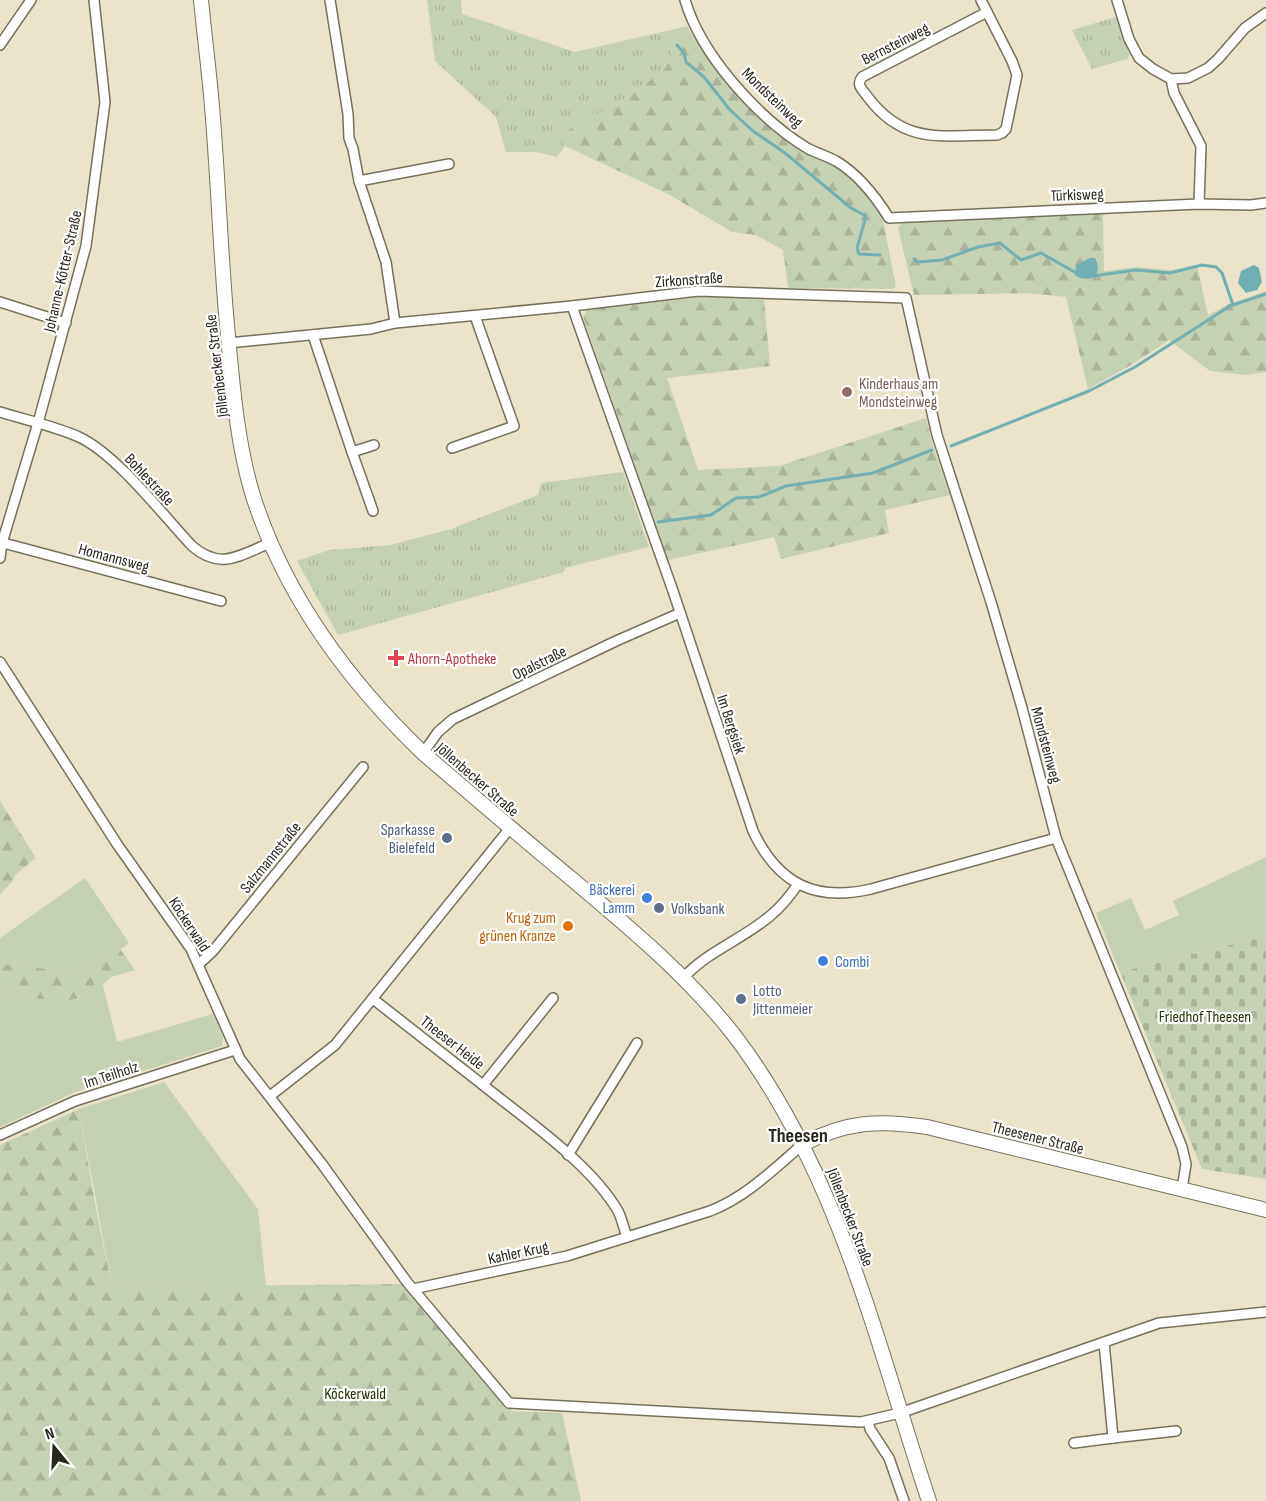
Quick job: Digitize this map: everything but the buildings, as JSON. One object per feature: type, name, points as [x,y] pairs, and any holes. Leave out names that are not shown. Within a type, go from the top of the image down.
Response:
[{"type":"main road","name":"Jöllenbecker Straße","points":[[201,0],[211,95],[221,262],[238,416],[249,479],[270,543],[298,597],[338,657],[380,709],[423,753],[617,917],[683,978],[739,1041],[778,1099],[803,1144],[833,1212],[855,1272],[929,1501]]},
{"type":"main road","name":"Theesener Straße","points":[[803,1144],[826,1132],[849,1126],[886,1122],[927,1127],[1266,1210]]},
{"type":"street","points":[[0,45],[31,0]]},
{"type":"street","name":"Johanne-Kötter-Straße","points":[[1,542],[38,423],[86,246],[104,116],[105,89],[94,0]]},
{"type":"street","points":[[330,0],[348,114],[349,138],[359,181],[386,262],[395,323]]},
{"type":"street","name":"Mondsteinweg","points":[[685,0],[698,34],[737,85],[767,116],[806,147],[836,161],[851,173],[878,201],[889,218]]},
{"type":"street","name":"Bernsteinweg","points":[[981,0],[1012,60],[1017,75],[1006,129],[1002,133],[997,135],[915,134],[894,124],[876,107],[859,85],[862,77],[987,12]]},
{"type":"street","points":[[1117,0],[1129,39],[1139,58],[1171,80],[1188,78],[1208,68],[1218,60],[1245,28],[1266,13]]},
{"type":"street","points":[[1171,80],[1174,93],[1202,146],[1199,204]]},
{"type":"street","points":[[359,181],[449,164]]},
{"type":"street","name":"Türkisweg","points":[[889,218],[1199,204],[1266,204]]},
{"type":"street","name":"Zirkonstraße","points":[[229,343],[698,291],[906,298]]},
{"type":"street","name":"Mondsteinweg","points":[[906,298],[937,435],[991,602],[1056,838],[1182,1147],[1186,1164],[1182,1189]]},
{"type":"street","points":[[0,302],[66,322]]},
{"type":"street","name":"Im Bergsiek","points":[[573,306],[753,831],[770,861],[798,884],[824,893],[854,893],[1056,838]]},
{"type":"street","points":[[452,448],[514,426],[475,316]]},
{"type":"street","points":[[313,335],[372,511]]},
{"type":"street","name":"Bohlestraße","points":[[0,412],[79,437],[99,450],[113,461],[192,546],[206,557],[217,560],[229,559],[270,543]]},
{"type":"street","points":[[352,452],[374,445]]},
{"type":"street","points":[[0,558],[1,542]]},
{"type":"street","name":"Homannsweg","points":[[1,542],[221,602]]},
{"type":"street","name":"Opalstraße","points":[[423,753],[438,732],[453,719],[680,613]]},
{"type":"street","name":"Köckerwald","points":[[0,662],[117,844],[191,950],[235,1050],[413,1289],[509,1403],[861,1422],[900,1413],[1159,1323],[1266,1311]]},
{"type":"street","points":[[0,684],[11,680]]},
{"type":"street","name":"Salzmannstraße","points":[[198,964],[213,951],[363,767]]},
{"type":"street","points":[[270,1096],[330,1050],[510,828]]},
{"type":"street","points":[[683,978],[702,960],[769,917],[798,884]]},
{"type":"street","name":"Theeser Heide","points":[[373,999],[483,1085],[553,998]]},
{"type":"street","points":[[568,1155],[637,1043]]},
{"type":"street","name":"Im Teilholz","points":[[0,1135],[84,1098],[235,1050]]},
{"type":"street","points":[[483,1085],[592,1177],[614,1205],[627,1237]]},
{"type":"street","name":"Kahler Krug","points":[[413,1289],[549,1261],[710,1211],[730,1202],[754,1186],[803,1144]]},
{"type":"street","points":[[1104,1342],[1113,1438]]},
{"type":"street","points":[[868,1421],[870,1429],[889,1458],[904,1501]]},
{"type":"street","points":[[1074,1443],[1176,1431]]},
{"type":"green space","points":[[427,0],[461,0],[462,14],[575,52],[688,26],[689,31],[675,44],[666,67],[634,93],[556,137],[565,146],[557,157],[536,152],[506,152],[496,117],[435,61]]},
{"type":"green space","points":[[1116,17],[1130,54],[1127,59],[1092,69],[1072,30]]},
{"type":"green space","points":[[689,31],[732,87],[764,122],[804,152],[835,165],[848,175],[876,205],[883,220],[896,287],[893,289],[788,288],[783,250],[756,235],[732,232],[670,195],[565,146],[555,137],[634,93],[666,67],[675,44]]},
{"type":"green space","points":[[1103,213],[1104,271],[1136,267],[1171,270],[1197,265],[1208,315],[1229,304],[1266,291],[1266,372],[1247,375],[1210,371],[1169,340],[1133,364],[1088,389],[1066,297],[1028,293],[914,295],[898,228],[903,222]]},
{"type":"green space","points":[[708,296],[764,299],[770,366],[667,378],[698,470],[779,466],[926,418],[950,495],[885,510],[889,533],[781,559],[774,537],[668,560],[583,317],[587,310]]},
{"type":"green space","points":[[623,472],[649,547],[565,568],[564,572],[338,635],[297,561],[329,550],[390,545],[451,529],[538,495],[541,483]]},
{"type":"green space","points":[[0,801],[36,858],[15,875],[12,882],[0,894]]},
{"type":"green space","points":[[1266,857],[1266,936],[1120,972],[1096,913],[1131,898],[1145,930],[1179,915],[1173,901]]},
{"type":"green space","points":[[85,878],[129,943],[105,961],[75,972],[0,964],[0,938]]},
{"type":"green space","name":"Friedhof Theesen","points":[[1266,936],[1266,1179],[1202,1169],[1120,972]]},
{"type":"green space","points":[[120,949],[135,970],[111,977],[100,987],[78,998],[63,1001],[24,997],[0,990],[0,964],[75,972],[105,961]]},
{"type":"green space","points":[[103,985],[117,1042],[213,1014],[223,1037],[222,1046],[73,1093],[0,1127],[0,990],[24,997],[78,998]]},
{"type":"green space","points":[[164,1082],[258,1209],[266,1286],[112,1287],[79,1109]]},
{"type":"green space","name":"Köckerwald","points":[[79,1109],[112,1287],[409,1284],[512,1411],[562,1413],[581,1501],[0,1501],[0,1145]]},
{"type":"water","points":[[1095,258],[1097,273],[1086,279],[1075,275],[1076,265]]},
{"type":"water","points":[[1254,265],[1259,268],[1262,282],[1257,290],[1246,293],[1238,283],[1241,271]]},
{"type":"waterway","points":[[677,45],[684,53],[686,62],[704,77],[730,110],[753,131],[785,153],[851,208],[866,216],[857,248],[859,254],[880,255]]},
{"type":"waterway","points":[[914,259],[918,262],[942,260],[978,247],[1000,243],[1021,260],[1041,253],[1078,274]]},
{"type":"waterway","points":[[1093,276],[1136,270],[1170,273],[1202,265],[1216,267],[1222,273],[1233,305]]},
{"type":"waterway","points":[[951,446],[1089,391],[1135,367],[1230,306],[1266,294]]},
{"type":"waterway","points":[[658,522],[711,515],[736,498],[759,497],[786,486],[873,473],[932,450]]},
{"type":"place","name":"Kinderhaus am Mondsteinweg","points":[[847,392]]},
{"type":"place","name":"Ahorn-Apotheke","points":[[396,658]]},
{"type":"place","name":"Sparkasse Bielefeld","points":[[447,838]]},
{"type":"place","name":"Bäckerei Lamm","points":[[647,898]]},
{"type":"place","name":"Volksbank","points":[[659,908]]},
{"type":"place","name":"Krug zum grünen Kranze","points":[[568,926]]},
{"type":"place","name":"Combi","points":[[823,961]]},
{"type":"place","name":"Lotto Jittenmeier","points":[[741,999]]},
{"type":"district","name":"Theesen","points":[[798,1135]]}]
